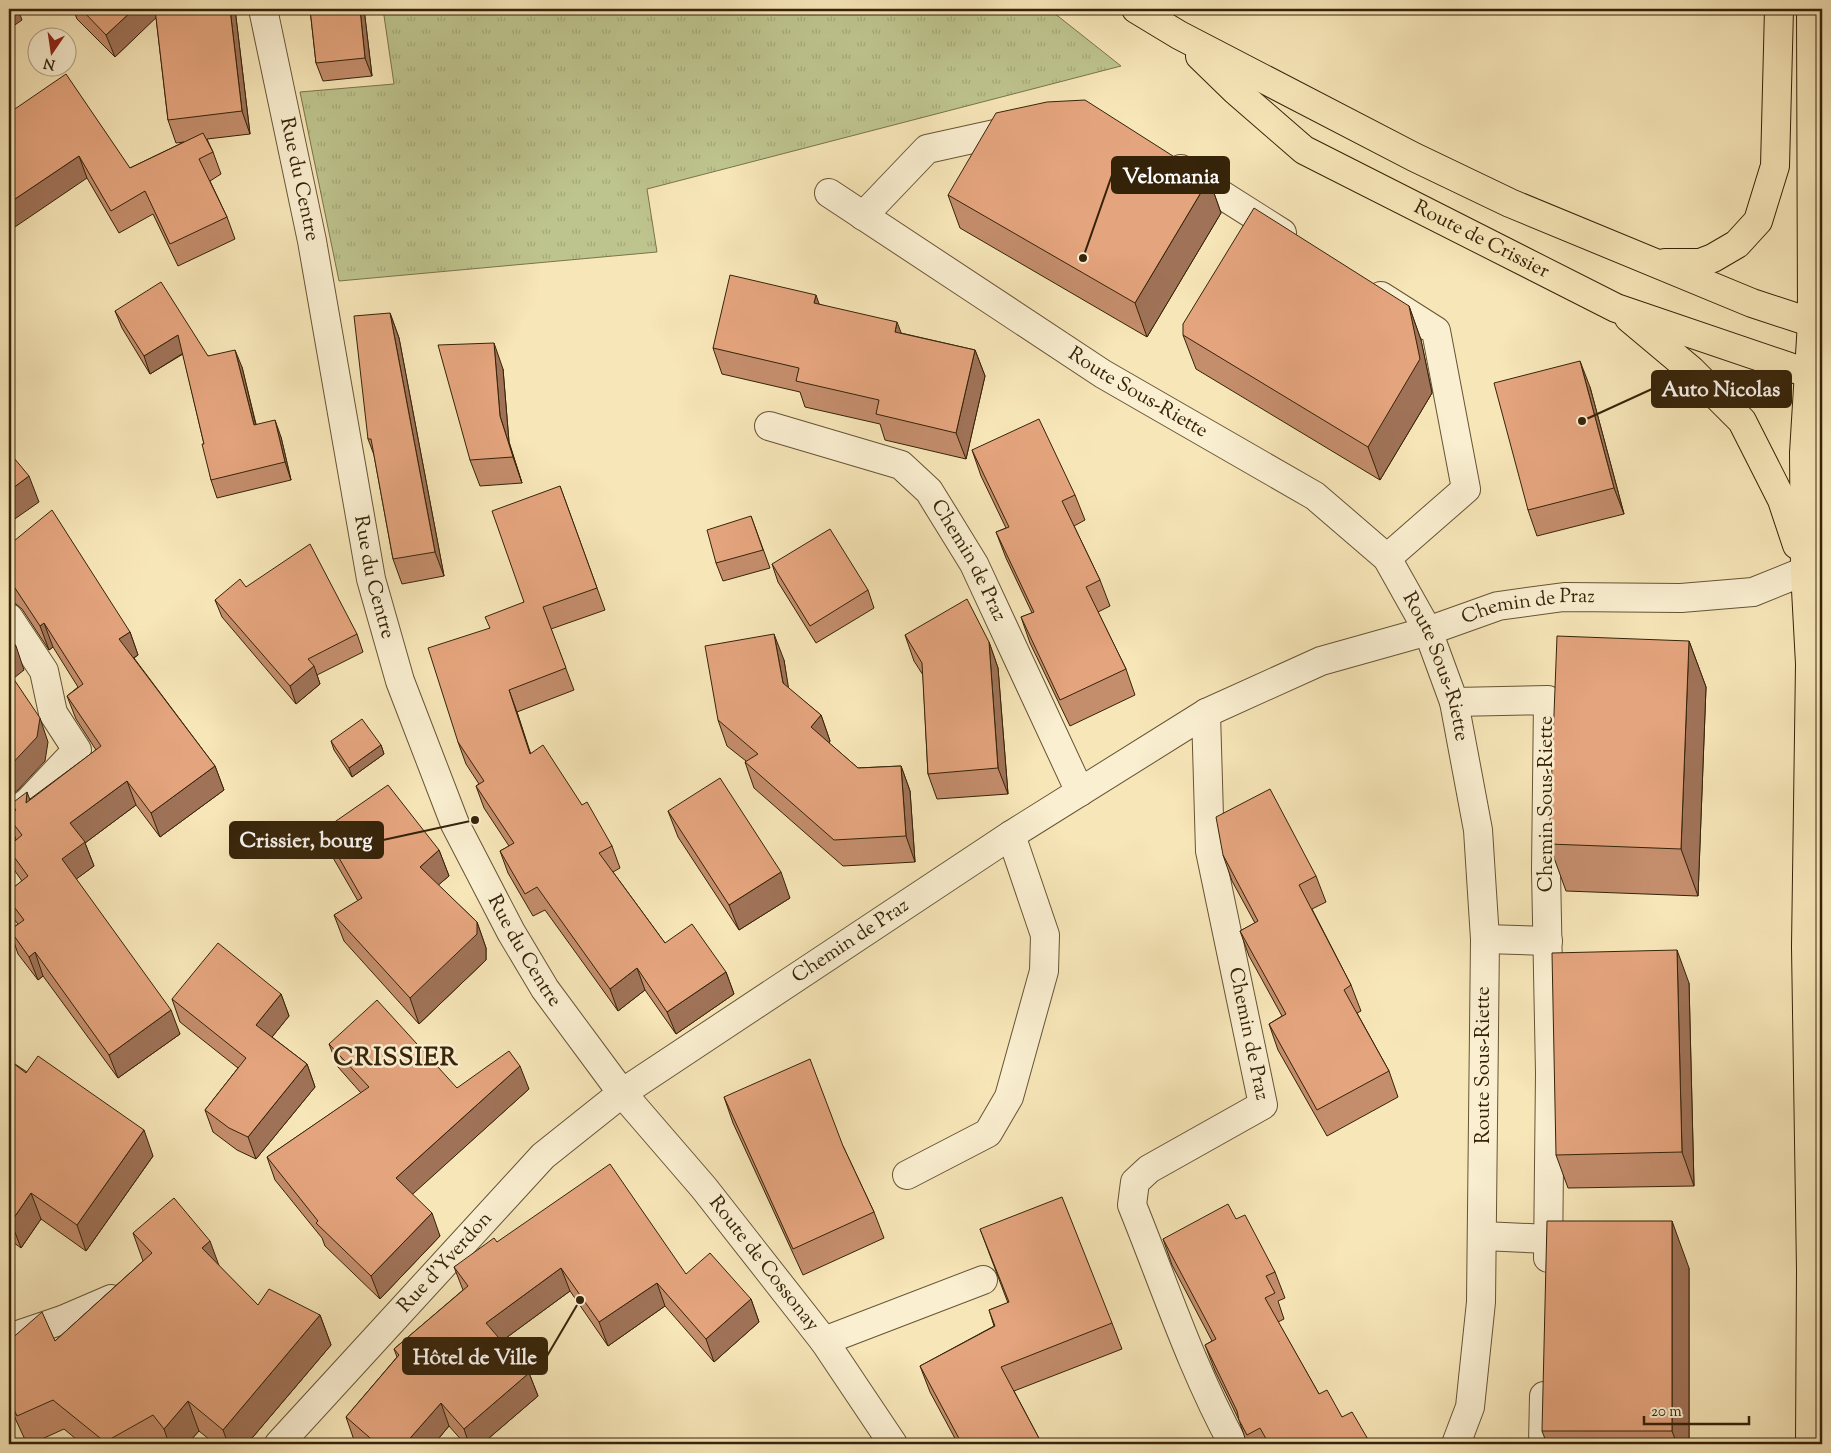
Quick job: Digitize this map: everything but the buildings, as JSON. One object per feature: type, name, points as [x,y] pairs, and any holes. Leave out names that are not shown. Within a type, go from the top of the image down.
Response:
[{"type":"main road","name":"Route de Crissier","points":[[1136,9],[1180,35],[1462,181],[1651,263],[1752,303],[1817,324]]},
{"type":"main road","points":[[1651,263],[1700,263],[1713,258],[1737,244],[1758,221],[1775,166],[1779,9]]},
{"type":"main road","points":[[1810,1444],[1811,1270],[1806,947],[1810,664],[1805,570],[1804,454],[1815,375],[1817,324],[1811,9]]},
{"type":"main road","name":"Route de Crissier","points":[[1180,35],[1236,90],[1304,150],[1616,308],[1815,375]]},
{"type":"main road","points":[[1616,308],[1691,370],[1742,421],[1782,500],[1805,570]]},
{"type":"main road","points":[[1811,1270],[1822,1168]]},
{"type":"street","name":"Rue du Centre","points":[[263,9],[312,241],[371,579],[400,682],[455,824],[511,932],[545,989],[622,1094]]},
{"type":"street","points":[[864,216],[927,149],[1039,124]]},
{"type":"street","points":[[1158,154],[1305,248]]},
{"type":"street","name":"Route Sous-Riette","points":[[828,193],[1103,374],[1314,496],[1387,558],[1428,630],[1454,702],[1478,830],[1485,939],[1481,1302],[1470,1407],[1456,1444]]},
{"type":"street","points":[[1362,284],[1436,330],[1466,489],[1387,558]]},
{"type":"street","name":"Chemin de Praz","points":[[769,426],[901,465],[929,490],[974,564],[1080,792]]},
{"type":"street","name":"Chemin de Praz","points":[[622,1094],[1011,835],[1206,713],[1321,660],[1428,630],[1498,606],[1564,597],[1682,598],[1753,592],[1805,570]]},
{"type":"street","points":[[9,618],[44,671],[53,713],[77,750],[18,809]]},
{"type":"street","name":"Chemin Sous-Riette","points":[[1454,702],[1548,700],[1546,870],[1550,1073],[1548,1278]]},
{"type":"street","name":"Chemin de Praz","points":[[1206,713],[1210,851],[1263,1105],[1149,1169],[1135,1182],[1132,1205],[1187,1343],[1221,1423],[1233,1444]]},
{"type":"street","points":[[907,1176],[988,1133],[1009,1097],[1044,971],[1045,934],[1011,835]]},
{"type":"street","points":[[1485,939],[1548,941]]},
{"type":"street","name":"Route de Cossonay","points":[[622,1094],[704,1188],[824,1341],[893,1444]]},
{"type":"street","name":"Rue d'Yverdon","points":[[279,1444],[543,1156],[622,1094]]},
{"type":"street","points":[[1483,1236],[1549,1239]]},
{"type":"street","points":[[824,1341],[983,1280]]},
{"type":"street","points":[[9,1338],[62,1320],[111,1299]]},
{"type":"street","points":[[1542,1444],[1545,1366]]},
{"type":"green space","points":[[383,9],[1049,9],[1121,66],[647,189],[657,252],[339,281],[300,92],[394,84]]},
{"type":"place","name":"Velomania","points":[[1083,258]]},
{"type":"place","name":"Auto Nicolas","points":[[1582,421]]},
{"type":"place","name":"Crissier, bourg","points":[[475,820]]},
{"type":"place","name":"Hôtel de Ville","points":[[580,1300]]},
{"type":"district","name":"CRISSIER","points":[[396,1059]]}]
